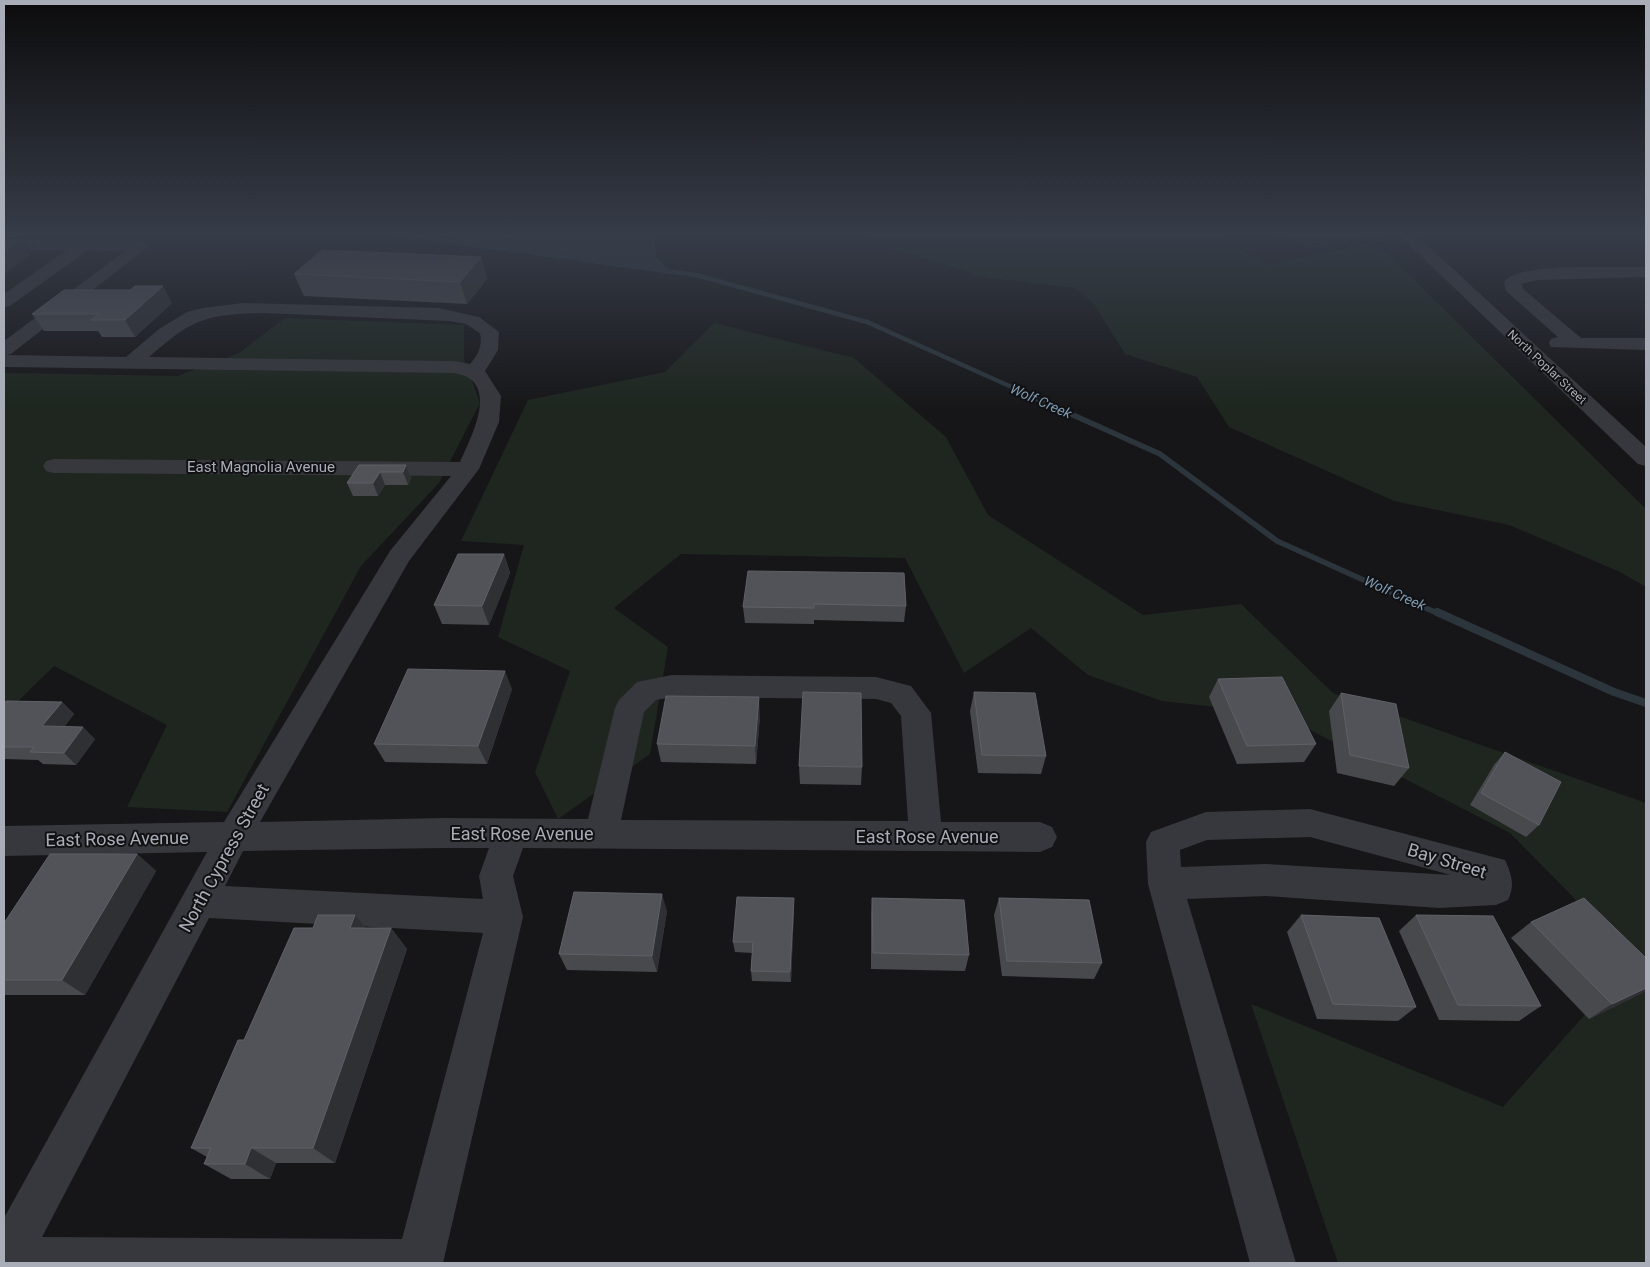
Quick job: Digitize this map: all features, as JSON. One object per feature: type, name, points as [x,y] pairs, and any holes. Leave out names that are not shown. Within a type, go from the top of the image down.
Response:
[{"type":"street","points":[[4,302],[18,292]]},
{"type":"street","points":[[4,350],[80,292]]},
{"type":"street","name":"North Poplar Street","points":[[1468,292],[1646,458]]},
{"type":"street","points":[[1517,292],[1576,343]]},
{"type":"street","points":[[4,361],[454,367],[473,372],[486,358],[491,346],[490,332],[481,324],[461,317],[310,309],[242,309],[203,313],[190,317],[132,362]]},
{"type":"street","points":[[1522,343],[1646,344]]},
{"type":"street","name":"North Cypress Street","points":[[4,1262],[234,836],[399,557],[468,468],[488,422],[491,396],[478,375],[473,372]]},
{"type":"street","name":"East Magnolia Avenue","points":[[54,466],[468,468]]},
{"type":"street","points":[[601,834],[630,708],[647,690],[672,686],[876,688],[901,694],[916,714],[926,837]]},
{"type":"street","name":"Bay Street","points":[[1165,884],[1266,880],[1439,892],[1496,889],[1493,871],[1310,823],[1206,826],[1163,842],[1165,884],[1273,1263]]},
{"type":"street","points":[[4,1262],[420,1262],[505,917],[496,876],[511,834]]},
{"type":"street","name":"East Rose Avenue","points":[[4,841],[234,836],[511,834],[1040,837]]},
{"type":"street","points":[[200,901],[505,917]]},
{"type":"shaded area","points":[[1080,292],[1427,292],[1646,509],[1646,587],[1618,571],[1509,525],[1394,501],[1229,427],[1197,377],[1125,354],[1094,304]]},
{"type":"shaded area","points":[[285,318],[464,325],[464,359],[480,403],[439,483],[361,566],[227,812],[127,807],[167,725],[54,666],[4,715],[4,373],[178,376],[239,353]]},
{"type":"shaded area","points":[[714,323],[854,358],[946,437],[988,515],[1143,615],[1241,604],[1333,693],[1646,803],[1646,1263],[1338,1263],[1251,1004],[1503,1107],[1634,959],[1510,833],[1279,714],[1162,701],[1088,675],[1031,628],[964,673],[905,558],[681,554],[614,608],[668,647],[650,754],[558,819],[535,772],[570,671],[498,637],[524,545],[461,541],[528,400],[665,372]]},
{"type":"building","points":[[61,292],[156,292],[125,320],[91,320],[99,314],[32,314]]},
{"type":"building","points":[[359,465],[406,465],[403,472],[380,472],[373,483],[347,483]]},
{"type":"building","points":[[458,554],[504,554],[482,606],[434,605]]},
{"type":"building","points":[[748,571],[904,573],[906,606],[814,604],[814,608],[743,607]]},
{"type":"building","points":[[408,669],[505,671],[478,746],[374,744]]},
{"type":"building","points":[[1282,677],[1316,744],[1247,746],[1218,679]]},
{"type":"building","points":[[803,692],[861,693],[862,767],[799,766]]},
{"type":"building","points":[[974,692],[1035,693],[1046,756],[982,755]]},
{"type":"building","points":[[1341,693],[1396,704],[1409,768],[1350,755]]},
{"type":"building","points":[[666,696],[759,697],[755,746],[657,744]]},
{"type":"building","points":[[6,701],[62,702],[42,726],[83,727],[64,753],[30,752],[34,747],[4,747],[4,705]]},
{"type":"building","points":[[1505,752],[1561,782],[1539,825],[1481,793]]},
{"type":"building","points":[[50,854],[137,854],[62,980],[4,980],[4,923]]},
{"type":"building","points":[[574,892],[662,894],[652,956],[559,954]]},
{"type":"building","points":[[737,897],[794,898],[790,972],[751,971],[753,942],[733,942]]},
{"type":"building","points":[[872,898],[964,900],[969,955],[873,953]]},
{"type":"building","points":[[999,898],[1089,900],[1102,963],[1007,961]]},
{"type":"building","points":[[1584,898],[1646,958],[1646,988],[1612,1004],[1531,922]]},
{"type":"building","points":[[318,915],[355,915],[350,928],[391,928],[313,1148],[251,1148],[245,1164],[204,1164],[211,1148],[191,1148],[238,1040],[244,1040],[294,928],[313,928]]},
{"type":"building","points":[[1301,915],[1379,918],[1416,1007],[1333,1004]]},
{"type":"building","points":[[1416,915],[1493,916],[1541,1006],[1458,1005]]},
{"type":"waterway","name":"Wolf Creek","points":[[758,292],[867,322],[1036,398]]},
{"type":"waterway","name":"Wolf Creek","points":[[1033,397],[1160,454],[1277,541],[1439,614]]},
{"type":"waterway","name":"Wolf Creek","points":[[1437,612],[1614,692],[1646,703]]}]
